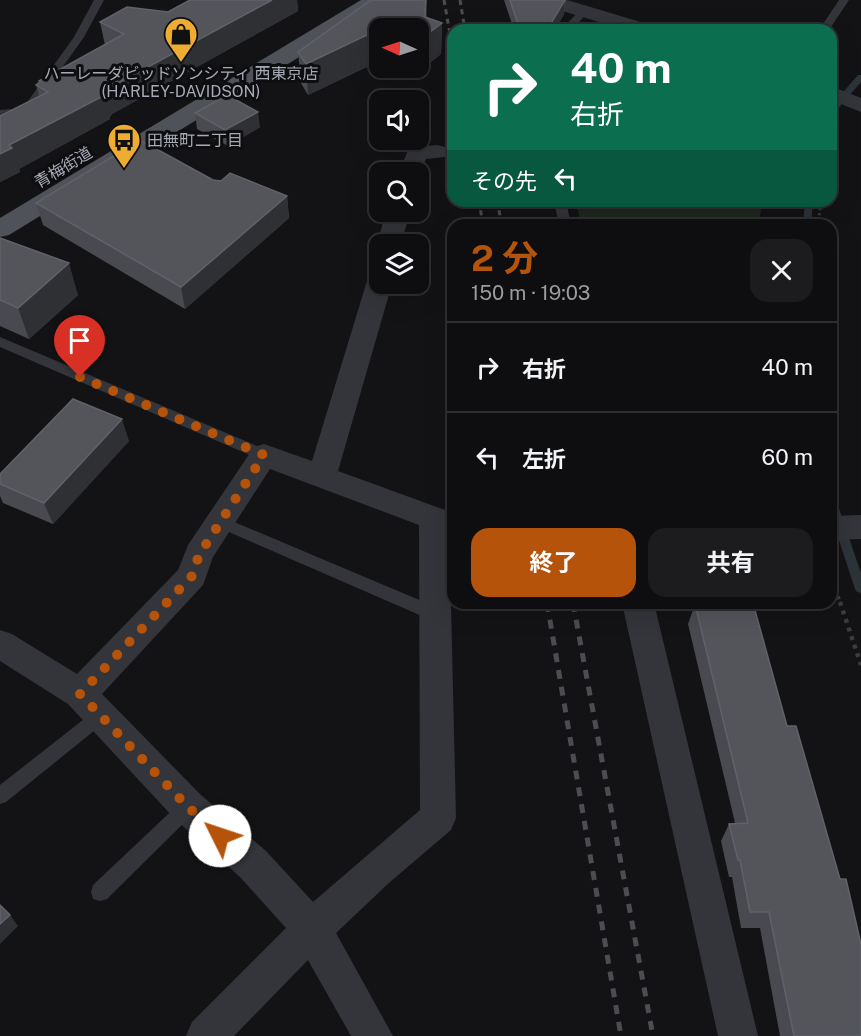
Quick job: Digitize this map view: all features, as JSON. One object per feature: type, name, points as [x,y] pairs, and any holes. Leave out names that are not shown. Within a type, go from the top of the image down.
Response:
[{"type":"main road","name":"青梅街道","points":[[0,205],[343,4],[376,0]]},
{"type":"main road","name":"青梅街道","points":[[0,229],[343,4]]},
{"type":"street","points":[[546,0],[627,24]]},
{"type":"street","points":[[837,96],[861,106]]},
{"type":"street","points":[[414,162],[417,153],[437,152]]},
{"type":"street","points":[[322,475],[376,294]]},
{"type":"street","points":[[89,705],[192,576],[199,555],[264,455],[444,518],[437,615],[438,818],[388,857],[311,927],[206,1036]]},
{"type":"street","points":[[837,528],[861,527]]},
{"type":"street","points":[[639,609],[738,1036]]},
{"type":"street","points":[[0,644],[89,705],[188,807],[253,864],[311,927],[373,1036]]},
{"type":"lane","points":[[0,113],[26,111],[79,37],[99,0]]},
{"type":"lane","points":[[828,24],[844,0]]},
{"type":"lane","points":[[572,24],[584,11]]},
{"type":"lane","points":[[0,342],[264,455]]},
{"type":"lane","points":[[220,522],[437,615]]},
{"type":"lane","points":[[0,796],[89,705]]},
{"type":"lane","points":[[100,892],[188,807]]},
{"type":"path","points":[[837,593],[861,665]]},
{"type":"shaded area","points":[[577,207],[762,207],[759,219],[580,219]]},
{"type":"building","points":[[190,0],[272,0],[107,89],[103,94],[105,95],[9,145],[12,148],[0,154],[0,116],[48,92],[36,85],[39,81],[124,34],[100,22],[127,7],[168,12]]},
{"type":"building","points":[[371,0],[426,0],[425,17],[428,18],[369,18],[369,34],[306,64],[298,52]]},
{"type":"building","points":[[510,0],[565,0],[551,24],[518,24]]},
{"type":"building","points":[[429,18],[442,23],[429,33]]},
{"type":"building","points":[[227,95],[258,112],[225,130],[195,113]]},
{"type":"building","points":[[140,140],[213,180],[221,181],[230,173],[287,196],[181,287],[36,203]]},
{"type":"building","points":[[0,238],[69,263],[18,308],[0,300]]},
{"type":"building","points":[[73,399],[122,419],[44,503],[0,484],[0,474]]},
{"type":"building","points":[[696,609],[755,609],[787,726],[796,726],[840,879],[846,879],[861,944],[861,1036],[794,1036],[769,912],[750,912],[740,860],[738,860],[729,824],[748,823]]},
{"type":"building","points":[[0,905],[10,915],[0,924]]},
{"type":"waterway","points":[[837,104],[861,77]]},
{"type":"waterway","points":[[808,207],[808,219]]},
{"type":"waterway","points":[[837,518],[861,589]]},
{"type":"railway","points":[[444,0],[448,24]]},
{"type":"railway","points":[[460,0],[464,24]]},
{"type":"railway","points":[[480,207],[482,219]]},
{"type":"railway","points":[[498,207],[501,219]]},
{"type":"railway","points":[[548,609],[621,1036]]},
{"type":"railway","points":[[574,609],[653,1036]]},
{"type":"place","name":"ハーレーダビッドソンシティ 西東京店 (HARLEY-DAVIDSON)","points":[[181,63]]},
{"type":"place","name":"田無町二丁目","points":[[124,169]]},
{"type":"route","points":[[80,377],[264,455],[199,555],[192,576],[80,694],[99,717],[220,836]]}]
